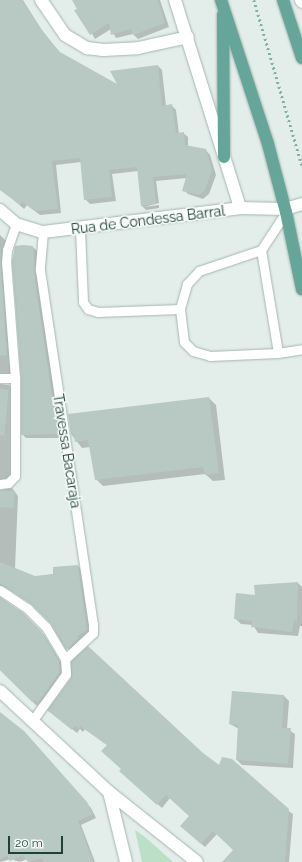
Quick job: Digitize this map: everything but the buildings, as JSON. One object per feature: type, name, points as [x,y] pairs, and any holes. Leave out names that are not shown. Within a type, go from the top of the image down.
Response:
[{"type":"main road","points":[[284,0],[302,58]]},
{"type":"main road","points":[[222,3],[224,157]]},
{"type":"main road","points":[[222,3],[256,106],[286,210],[302,289]]},
{"type":"street","points":[[41,0],[65,35],[87,48],[103,50],[138,48],[188,37]]},
{"type":"street","points":[[175,0],[188,37],[240,208]]},
{"type":"street","name":"Rua de Condessa Barral","points":[[0,210],[16,224],[43,232],[80,229],[240,208],[286,210],[302,204]]},
{"type":"street","points":[[0,691],[109,792],[197,862]]},
{"type":"street","points":[[109,792],[126,862]]},
{"type":"lane","points":[[286,210],[261,250],[199,271],[188,284],[180,309],[184,342],[193,351],[210,356],[278,353],[302,349]]},
{"type":"lane","points":[[0,484],[8,483],[15,476],[15,378],[6,262],[9,243],[16,224]]},
{"type":"lane","points":[[80,229],[83,302],[88,309],[98,312],[180,309]]},
{"type":"lane","name":"Travessa Bacaraja","points":[[43,232],[40,270],[93,625],[93,633],[65,659]]},
{"type":"lane","points":[[261,250],[278,353]]},
{"type":"lane","points":[[0,378],[15,378]]},
{"type":"lane","points":[[0,590],[28,608],[46,627],[65,659],[66,674],[33,720]]},
{"type":"path","points":[[254,0],[302,165]]},
{"type":"green space","points":[[135,830],[145,837],[173,862],[142,862]]}]
